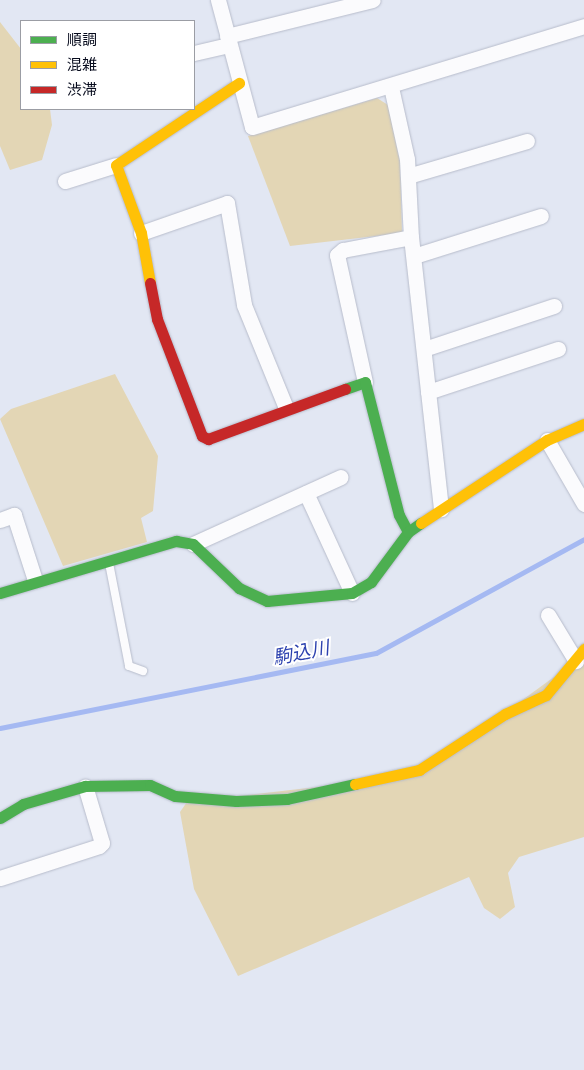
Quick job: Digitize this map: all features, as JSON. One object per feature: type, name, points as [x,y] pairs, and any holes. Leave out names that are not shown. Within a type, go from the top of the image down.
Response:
[{"type":"street","points":[[218,0],[238,83],[252,127],[391,87],[584,26]]},
{"type":"street","points":[[195,53],[228,40],[373,0]]},
{"type":"street","points":[[65,181],[116,165],[238,83]]},
{"type":"street","points":[[391,87],[408,176],[411,238],[441,509]]},
{"type":"street","points":[[408,176],[527,141]]},
{"type":"street","points":[[116,165],[141,233],[157,319],[202,436],[208,439],[286,408],[365,382]]},
{"type":"street","points":[[141,233],[227,203],[244,305],[286,408]]},
{"type":"street","points":[[414,256],[541,216]]},
{"type":"street","points":[[408,532],[399,515],[365,382],[337,255],[343,250],[411,238]]},
{"type":"street","points":[[424,349],[554,306]]},
{"type":"street","points":[[428,392],[558,349]]},
{"type":"street","points":[[0,593],[35,580],[109,562],[176,541],[193,544],[239,588],[267,601],[352,593],[371,582],[408,532],[547,440],[584,424]]},
{"type":"street","points":[[547,440],[584,504]]},
{"type":"street","points":[[193,544],[341,477]]},
{"type":"street","points":[[306,493],[352,593]]},
{"type":"street","points":[[1,515],[14,515],[35,580]]},
{"type":"street","points":[[0,818],[23,804],[85,786],[150,785],[176,796],[287,800],[419,770],[504,714],[546,695],[580,655],[548,615]]},
{"type":"street","points":[[0,878],[99,846],[102,842],[85,786]]},
{"type":"lane","points":[[109,562],[129,666],[143,671]]},
{"type":"shaded area","points":[[0,22],[20,48],[20,110],[50,110],[52,125],[42,160],[10,170],[0,146]]},
{"type":"shaded area","points":[[377,98],[388,105],[400,162],[402,233],[290,246],[248,136]]},
{"type":"shaded area","points":[[115,374],[158,456],[153,511],[141,518],[147,542],[63,566],[0,419],[11,409]]},
{"type":"shaded area","points":[[584,655],[584,837],[519,857],[508,873],[515,907],[500,919],[484,908],[469,877],[238,976],[194,889],[180,812],[187,802],[420,775]]},
{"type":"waterway","name":"駒込川","points":[[0,728],[376,653],[584,539]]},
{"type":"traffic: fast","points":[[345,389],[365,382],[399,515],[408,532]]},
{"type":"traffic: fast","points":[[0,593],[176,541],[193,544],[239,588],[267,601],[352,593],[371,582],[408,532],[421,523]]},
{"type":"traffic: fast","points":[[0,818],[23,804],[85,786],[150,785],[175,796],[236,801],[287,799],[355,784]]},
{"type":"traffic: slow","points":[[150,283],[141,233],[116,165],[239,83]]},
{"type":"traffic: slow","points":[[421,523],[547,440],[584,424]]},
{"type":"traffic: slow","points":[[355,784],[419,770],[505,714],[546,695],[584,649]]},
{"type":"traffic: jam","points":[[150,283],[157,319],[202,436],[208,439],[345,389]]}]
